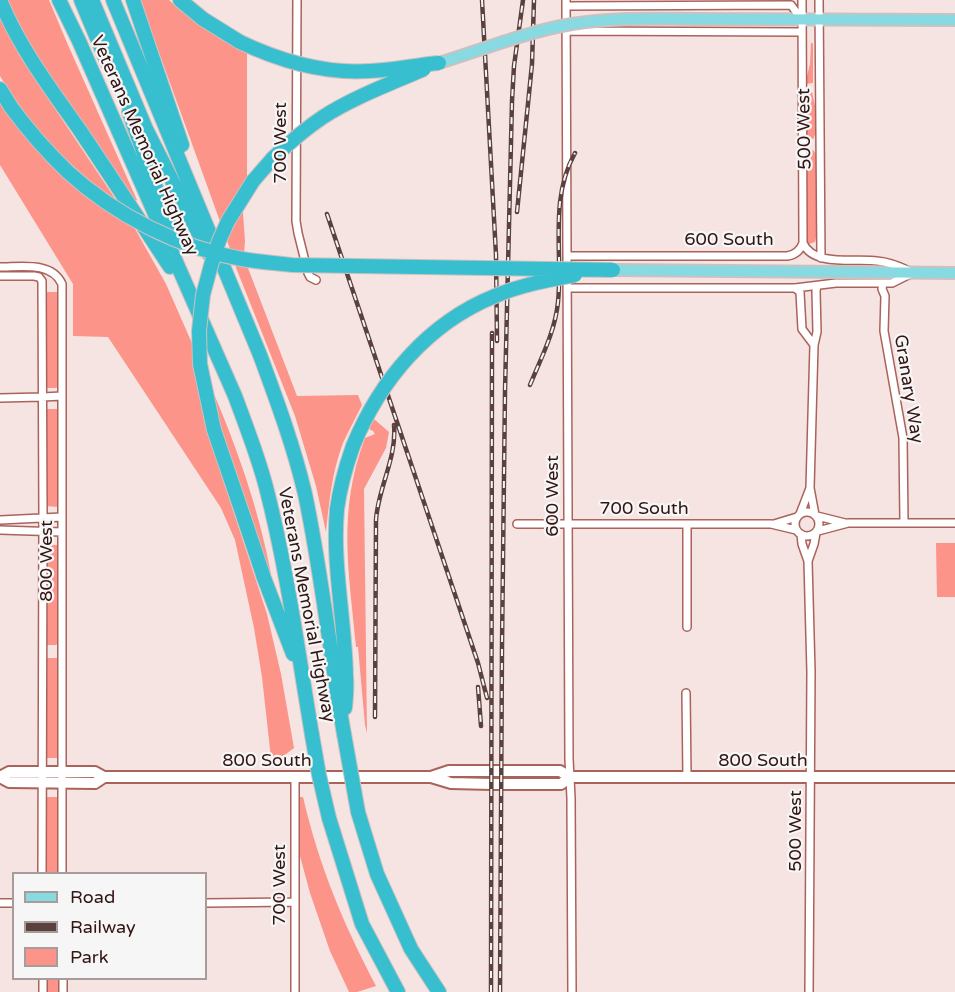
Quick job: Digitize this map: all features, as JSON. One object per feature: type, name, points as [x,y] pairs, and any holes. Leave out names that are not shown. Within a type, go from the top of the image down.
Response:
[{"type":"highway","points":[[0,0],[6,15],[43,79],[129,203],[192,302]]},
{"type":"highway","name":"Veterans Memorial Highway","points":[[59,0],[84,52],[235,396],[246,426],[266,485],[283,560],[319,775],[329,818],[362,924],[398,992]]},
{"type":"highway","points":[[81,0],[135,128],[211,344]]},
{"type":"highway","points":[[92,0],[146,129],[260,355]]},
{"type":"highway","name":"Veterans Memorial Highway","points":[[113,0],[279,404],[304,493],[358,812],[377,874],[411,949],[438,992]]},
{"type":"highway","points":[[132,0],[223,267]]},
{"type":"highway","points":[[180,0],[203,19],[240,42],[298,64],[336,70],[368,71],[439,63]]},
{"type":"highway","points":[[304,684],[264,578],[214,430],[200,364],[199,331],[203,295],[219,241],[228,221],[253,181],[273,158],[308,127],[356,98],[439,63]]},
{"type":"highway","points":[[0,90],[35,137],[87,188],[106,202],[155,230],[190,245],[240,259],[292,265],[613,270]]},
{"type":"highway","points":[[344,734],[346,677],[336,532],[341,484],[346,464],[368,413],[415,349],[451,320],[495,296],[529,284],[613,270]]},
{"type":"main road","points":[[439,63],[571,24],[609,20],[955,20]]},
{"type":"main road","name":"600 South","points":[[613,270],[955,273]]},
{"type":"street","name":"700 West","points":[[297,0],[296,221],[308,273],[316,280]]},
{"type":"street","name":"500 West","points":[[802,0],[803,243]]},
{"type":"street","name":"500 West","points":[[819,0],[821,258]]},
{"type":"street","points":[[566,3],[791,5],[802,20]]},
{"type":"street","name":"600 West","points":[[566,3],[568,748],[572,992]]},
{"type":"street","points":[[566,31],[802,32]]},
{"type":"street","points":[[803,243],[811,254],[821,258]]},
{"type":"street","name":"600 South","points":[[567,256],[787,256],[796,254],[803,243]]},
{"type":"street","name":"600 South","points":[[821,258],[880,261],[912,273]]},
{"type":"street","name":"800 West","points":[[0,267],[45,268],[53,272],[62,284],[62,872]]},
{"type":"street","name":"600 South","points":[[567,288],[795,288],[836,283],[892,283],[912,273]]},
{"type":"street","name":"800 West","points":[[0,276],[36,276],[42,281],[42,872]]},
{"type":"street","name":"Granary Way","points":[[882,283],[885,296],[884,331],[903,438],[904,523]]},
{"type":"street","name":"Granary Way","points":[[885,296],[892,283]]},
{"type":"street","points":[[817,286],[810,488],[819,522],[817,532]]},
{"type":"street","points":[[795,288],[800,292],[802,329],[814,345]]},
{"type":"street","points":[[0,398],[62,396]]},
{"type":"street","points":[[810,488],[795,524],[799,532],[808,536],[848,523]]},
{"type":"street","points":[[799,515],[808,512],[848,523],[955,523]]},
{"type":"street","name":"700 South","points":[[771,524],[799,515]]},
{"type":"street","points":[[0,520],[62,517]]},
{"type":"street","name":"700 South","points":[[517,524],[771,524],[799,532]]},
{"type":"street","points":[[687,524],[687,627]]},
{"type":"street","points":[[0,530],[62,532]]},
{"type":"street","name":"500 West","points":[[799,532],[808,561],[811,672],[809,992]]},
{"type":"street","name":"500 West","points":[[808,561],[817,532]]},
{"type":"street","points":[[686,693],[687,777]]},
{"type":"street","name":"800 South","points":[[0,777],[9,782],[62,777],[95,783],[104,777],[431,777],[451,783],[492,784],[561,784],[570,777],[955,777]]},
{"type":"street","name":"700 West","points":[[295,777],[295,992]]},
{"type":"street","points":[[207,903],[295,902]]},
{"type":"green space","points":[[5,0],[49,0],[137,200],[133,202],[39,62]]},
{"type":"green space","points":[[140,0],[169,0],[206,29],[247,53],[247,184],[243,213],[244,253],[230,249]]},
{"type":"green space","points":[[0,19],[21,58],[116,200],[63,157],[35,127],[12,96],[0,76]]},
{"type":"green space","points":[[811,42],[813,44],[813,83],[805,84],[810,64]]},
{"type":"green space","points":[[805,92],[812,92],[816,110],[817,129],[813,139],[806,137]]},
{"type":"green space","points":[[0,101],[39,152],[134,227],[166,284],[195,350],[197,383],[206,428],[267,614],[281,674],[294,748],[278,760],[271,758],[254,628],[235,540],[221,508],[108,337],[73,336],[73,284],[0,165]]},
{"type":"green space","points":[[811,149],[816,154],[816,238],[815,242],[809,244],[805,239],[806,152]]},
{"type":"green space","points":[[235,265],[248,268],[297,396],[358,395],[362,405],[339,454],[331,487],[326,532],[316,486],[295,416]]},
{"type":"green space","points":[[45,292],[59,292],[59,386],[56,388],[45,386]]},
{"type":"green space","points":[[211,387],[230,433],[254,503],[271,574],[268,576],[221,429]]},
{"type":"green space","points":[[45,409],[59,409],[59,507],[45,506]]},
{"type":"green space","points":[[374,419],[389,432],[386,448],[364,489],[367,733],[358,647],[356,647],[347,542],[351,491],[356,465],[365,438],[375,434],[369,429]]},
{"type":"green space","points":[[936,543],[955,543],[955,597],[937,597]]},
{"type":"green space","points":[[45,545],[59,545],[59,642],[56,645],[47,645],[45,642]]},
{"type":"green space","points":[[57,658],[59,661],[59,758],[45,758],[45,659]]},
{"type":"green space","points":[[45,797],[59,797],[59,872],[45,872]]},
{"type":"green space","points":[[300,797],[303,797],[324,871],[333,894],[376,986],[349,992],[330,951],[300,856]]},
{"type":"green space","points":[[45,980],[59,980],[59,992],[45,992]]},
{"type":"railway","points":[[482,0],[496,255],[497,341]]},
{"type":"railway","points":[[500,992],[505,391],[512,101],[514,66],[523,0]]},
{"type":"railway","points":[[517,212],[532,64],[534,0]]},
{"type":"railway","points":[[530,385],[554,324],[558,302],[562,189],[575,153]]},
{"type":"railway","points":[[327,214],[478,663],[487,698]]},
{"type":"railway","points":[[491,992],[492,333]]},
{"type":"railway","points":[[375,717],[376,520],[377,508],[393,449],[394,425]]},
{"type":"railway","points":[[478,687],[481,726]]}]
